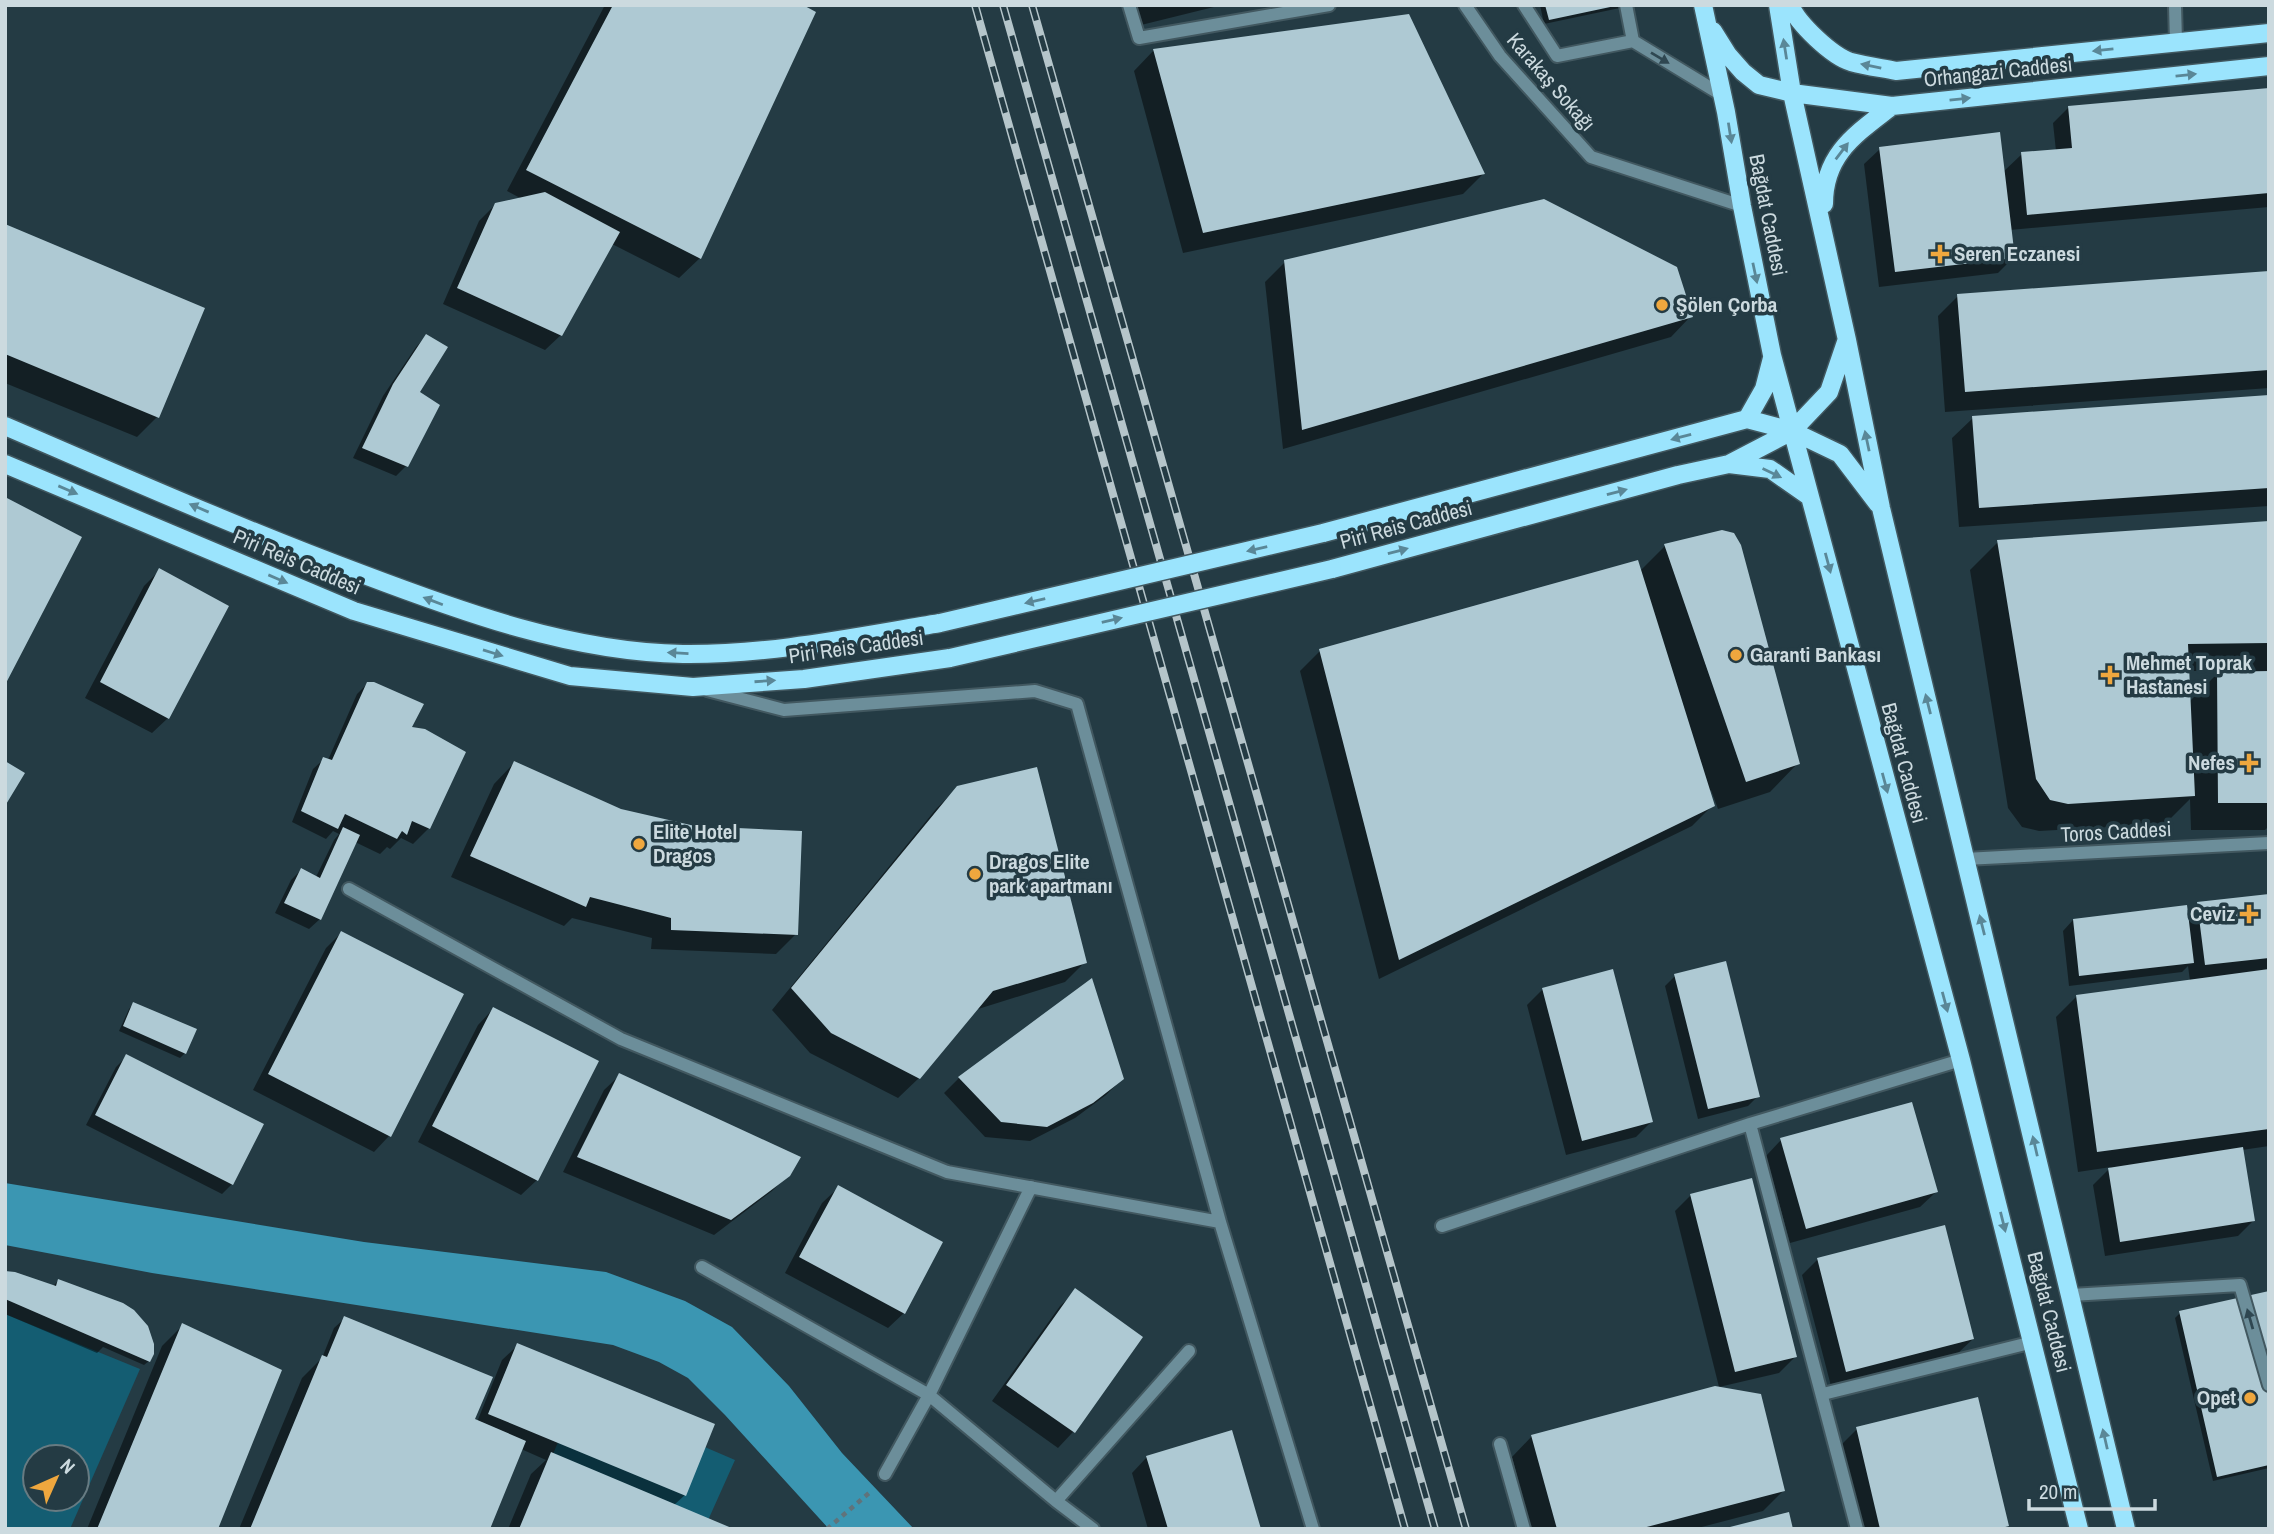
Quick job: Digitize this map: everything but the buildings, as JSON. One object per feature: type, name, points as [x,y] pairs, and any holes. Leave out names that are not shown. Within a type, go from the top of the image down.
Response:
[{"type":"main road","name":"Bağdat Caddesi","points":[[1778,5],[1792,93],[1881,508],[2126,1529]]},
{"type":"main road","name":"Orhangazi Caddesi","points":[[1790,5],[1796,18],[1817,39],[1848,61],[1896,71],[2269,33]]},
{"type":"main road","name":"Bağdat Caddesi","points":[[1704,12],[1772,355],[1961,1060],[2079,1529]]},
{"type":"main road","name":"Orhangazi Caddesi","points":[[1704,12],[1728,55],[1759,85],[1792,93],[1892,106],[2269,66]]},
{"type":"main road","points":[[1824,239],[1824,183],[1836,158],[1854,136],[1892,106]]},
{"type":"main road","points":[[1729,464],[1792,431],[1829,392],[1847,340]]},
{"type":"main road","points":[[1772,355],[1764,389],[1747,419],[1792,431],[1840,454],[1881,508]]},
{"type":"main road","name":"Piri Reis Caddesi","points":[[5,426],[296,549],[450,607],[577,643],[682,654],[772,651],[940,623],[1323,533],[1747,419]]},
{"type":"main road","name":"Piri Reis Caddesi","points":[[5,464],[354,611],[570,676],[693,687],[804,679],[950,658],[1332,569],[1678,475],[1729,464]]},
{"type":"main road","points":[[1729,464],[1770,469],[1810,497]]},
{"type":"street","points":[[1129,5],[1139,38],[1329,5]]},
{"type":"street","name":"Karakaş Sokağı","points":[[1465,5],[1500,56],[1591,157],[1742,206]]},
{"type":"street","points":[[1524,5],[1557,56],[1633,41],[1722,95]]},
{"type":"street","points":[[1626,5],[1633,41]]},
{"type":"street","points":[[2175,5],[2176,43]]},
{"type":"street","points":[[693,687],[784,710],[1035,691],[1077,704],[1220,1223],[1313,1529]]},
{"type":"street","name":"Toros Caddesi","points":[[1965,859],[2269,843]]},
{"type":"street","points":[[349,889],[621,1039],[947,1172],[1220,1223]]},
{"type":"street","points":[[1442,1226],[1750,1124],[1961,1060]]},
{"type":"street","points":[[1750,1124],[1857,1529]]},
{"type":"street","points":[[882,1479],[929,1395],[1031,1187]]},
{"type":"street","points":[[702,1267],[929,1395],[1093,1529]]},
{"type":"street","points":[[2071,1295],[2240,1285],[2269,1385]]},
{"type":"street","points":[[1823,1394],[2033,1342]]},
{"type":"street","points":[[1056,1501],[1189,1351]]},
{"type":"street","points":[[1500,1444],[1524,1529]]},
{"type":"path","points":[[827,1528],[882,1479]]},
{"type":"shaded area","points":[[5,1183],[364,1242],[606,1272],[685,1301],[732,1327],[789,1386],[842,1453],[914,1529],[829,1529],[688,1378],[659,1362],[613,1345],[152,1273],[5,1245]]},
{"type":"shaded area","points":[[5,1314],[140,1369],[91,1481],[91,1443],[21,1443],[21,1513],[77,1513],[70,1529],[5,1529]]},
{"type":"shaded area","points":[[579,1393],[735,1460],[705,1527],[550,1461]]},
{"type":"railway","points":[[975,5],[1405,1529]]},
{"type":"railway","points":[[1003,5],[1435,1529]]},
{"type":"railway","points":[[1032,5],[1466,1529]]},
{"type":"place","name":"Seren Eczanesi","points":[[1940,254]]},
{"type":"place","name":"Şölen Çorba","points":[[1662,305]]},
{"type":"place","name":"Garanti Bankası","points":[[1736,655]]},
{"type":"place","name":"Mehmet Toprak Hastanesi","points":[[2110,675]]},
{"type":"place","name":"Nefes","points":[[2249,763]]},
{"type":"place","name":"Elite Hotel Dragos","points":[[639,844]]},
{"type":"place","name":"Dragos Elite park apartmanı","points":[[975,874]]},
{"type":"place","name":"Ceviz","points":[[2249,914]]},
{"type":"place","name":"Opet","points":[[2250,1398]]}]
